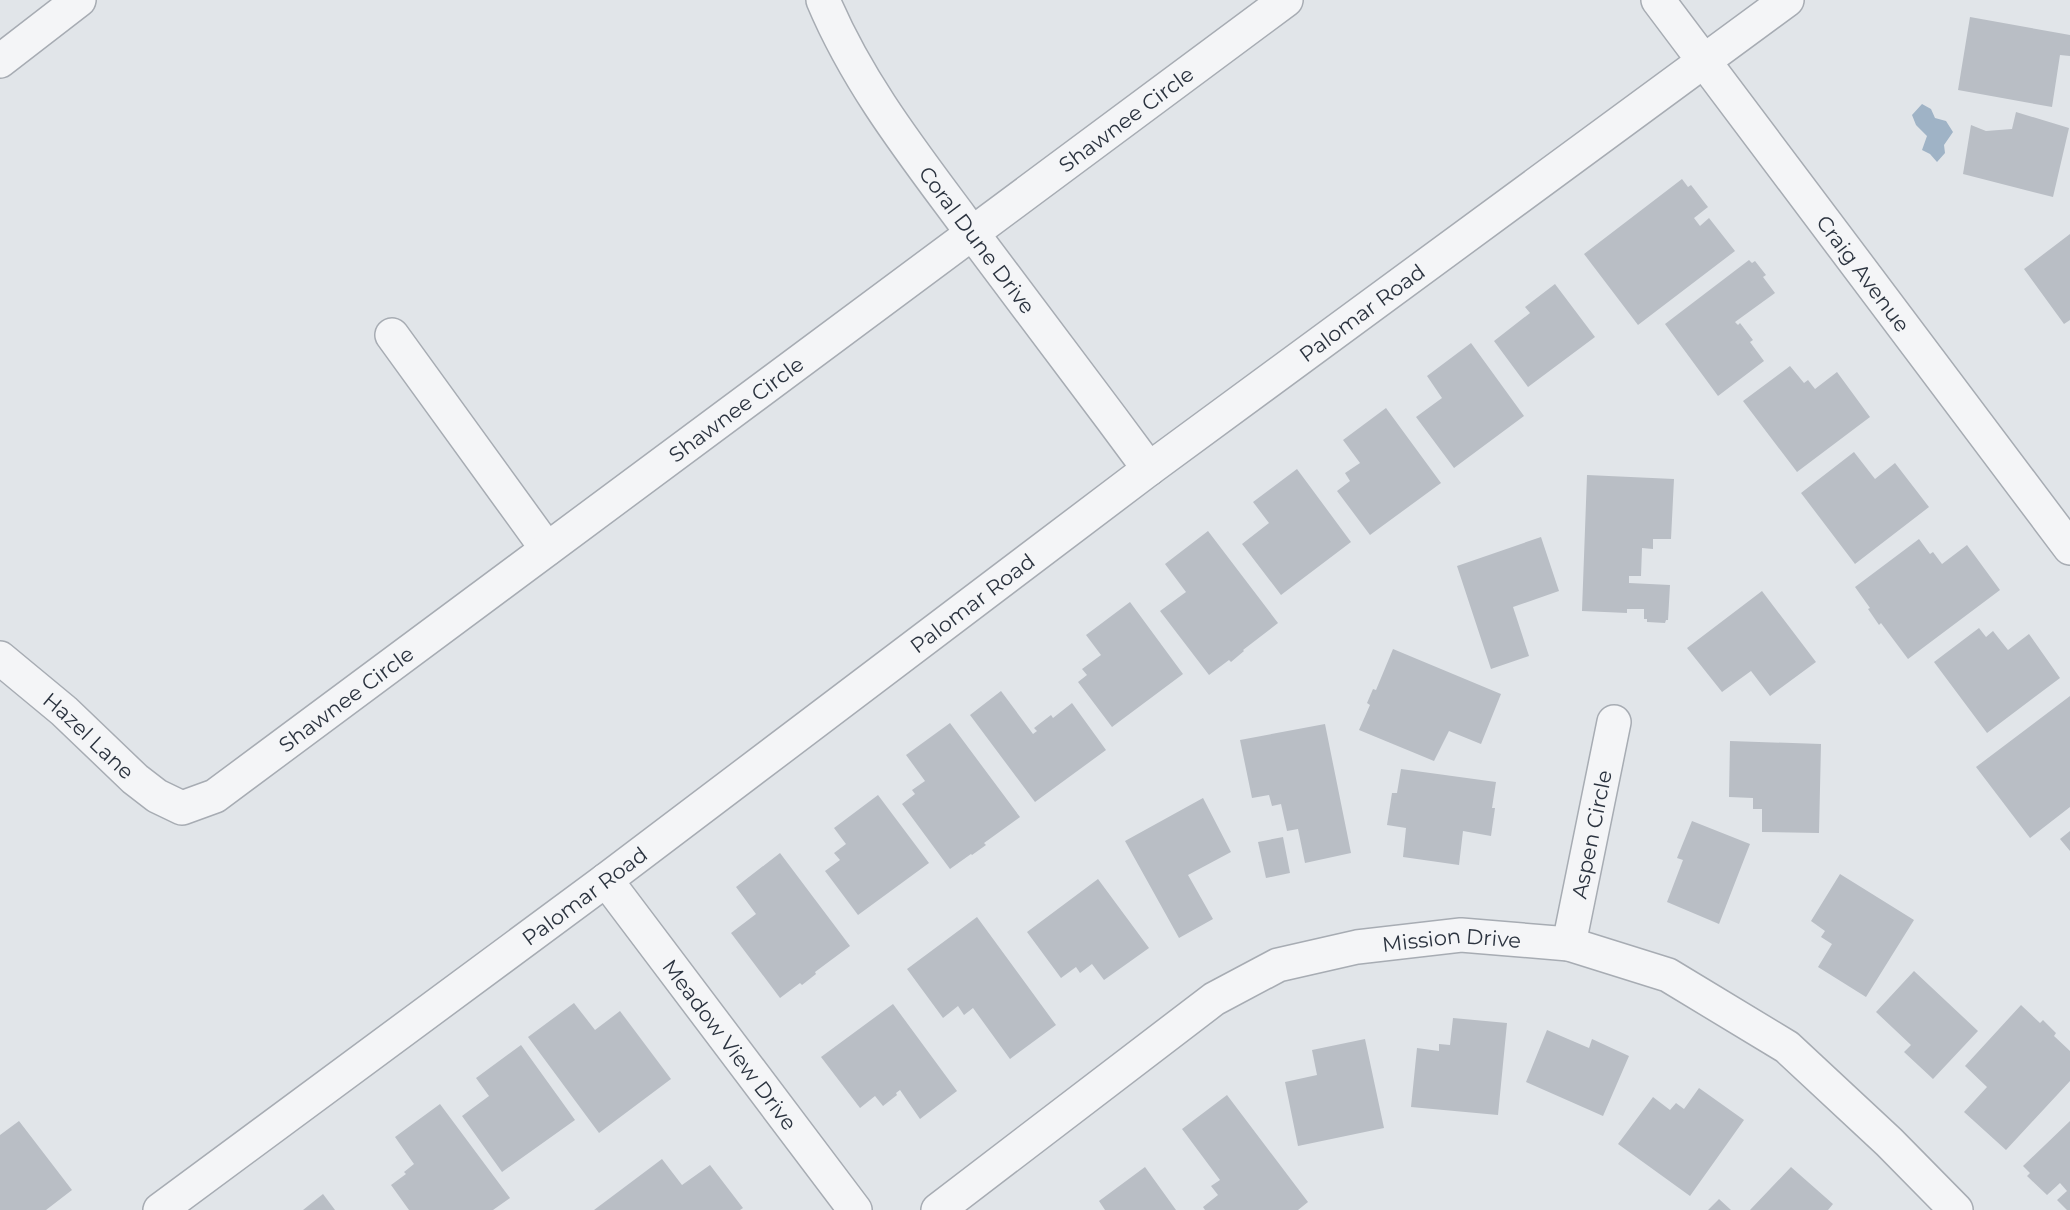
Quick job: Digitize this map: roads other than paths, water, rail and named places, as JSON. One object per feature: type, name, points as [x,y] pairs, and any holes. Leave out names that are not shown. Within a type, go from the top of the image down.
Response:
[{"type":"street","points":[[0,60],[79,0]]},
{"type":"street","name":"Coral Dune Drive","points":[[823,0],[869,90],[972,233],[1149,469]]},
{"type":"street","name":"Shawnee Circle","points":[[182,808],[215,796],[1286,0]]},
{"type":"street","name":"Craig Avenue","points":[[1658,0],[2070,548]]},
{"type":"street","name":"Palomar Road","points":[[160,1210],[606,880],[1149,469],[1787,0]]},
{"type":"street","points":[[392,335],[547,549]]},
{"type":"street","name":"Hazel Lane","points":[[0,658],[64,711],[135,779],[157,796],[182,808]]},
{"type":"street","name":"Aspen Circle","points":[[1569,944],[1614,722]]},
{"type":"street","name":"Meadow View Drive","points":[[606,880],[855,1210]]},
{"type":"street","name":"Mission Drive","points":[[938,1210],[1214,999],[1278,965],[1357,947],[1461,935],[1569,944],[1668,975],[1787,1047],[1956,1210]]},
{"type":"water","points":[[1922,104],[1931,109],[1935,118],[1946,121],[1953,132],[1944,145],[1945,153],[1937,162],[1930,154],[1922,150],[1927,136],[1916,125],[1912,115]]}]
